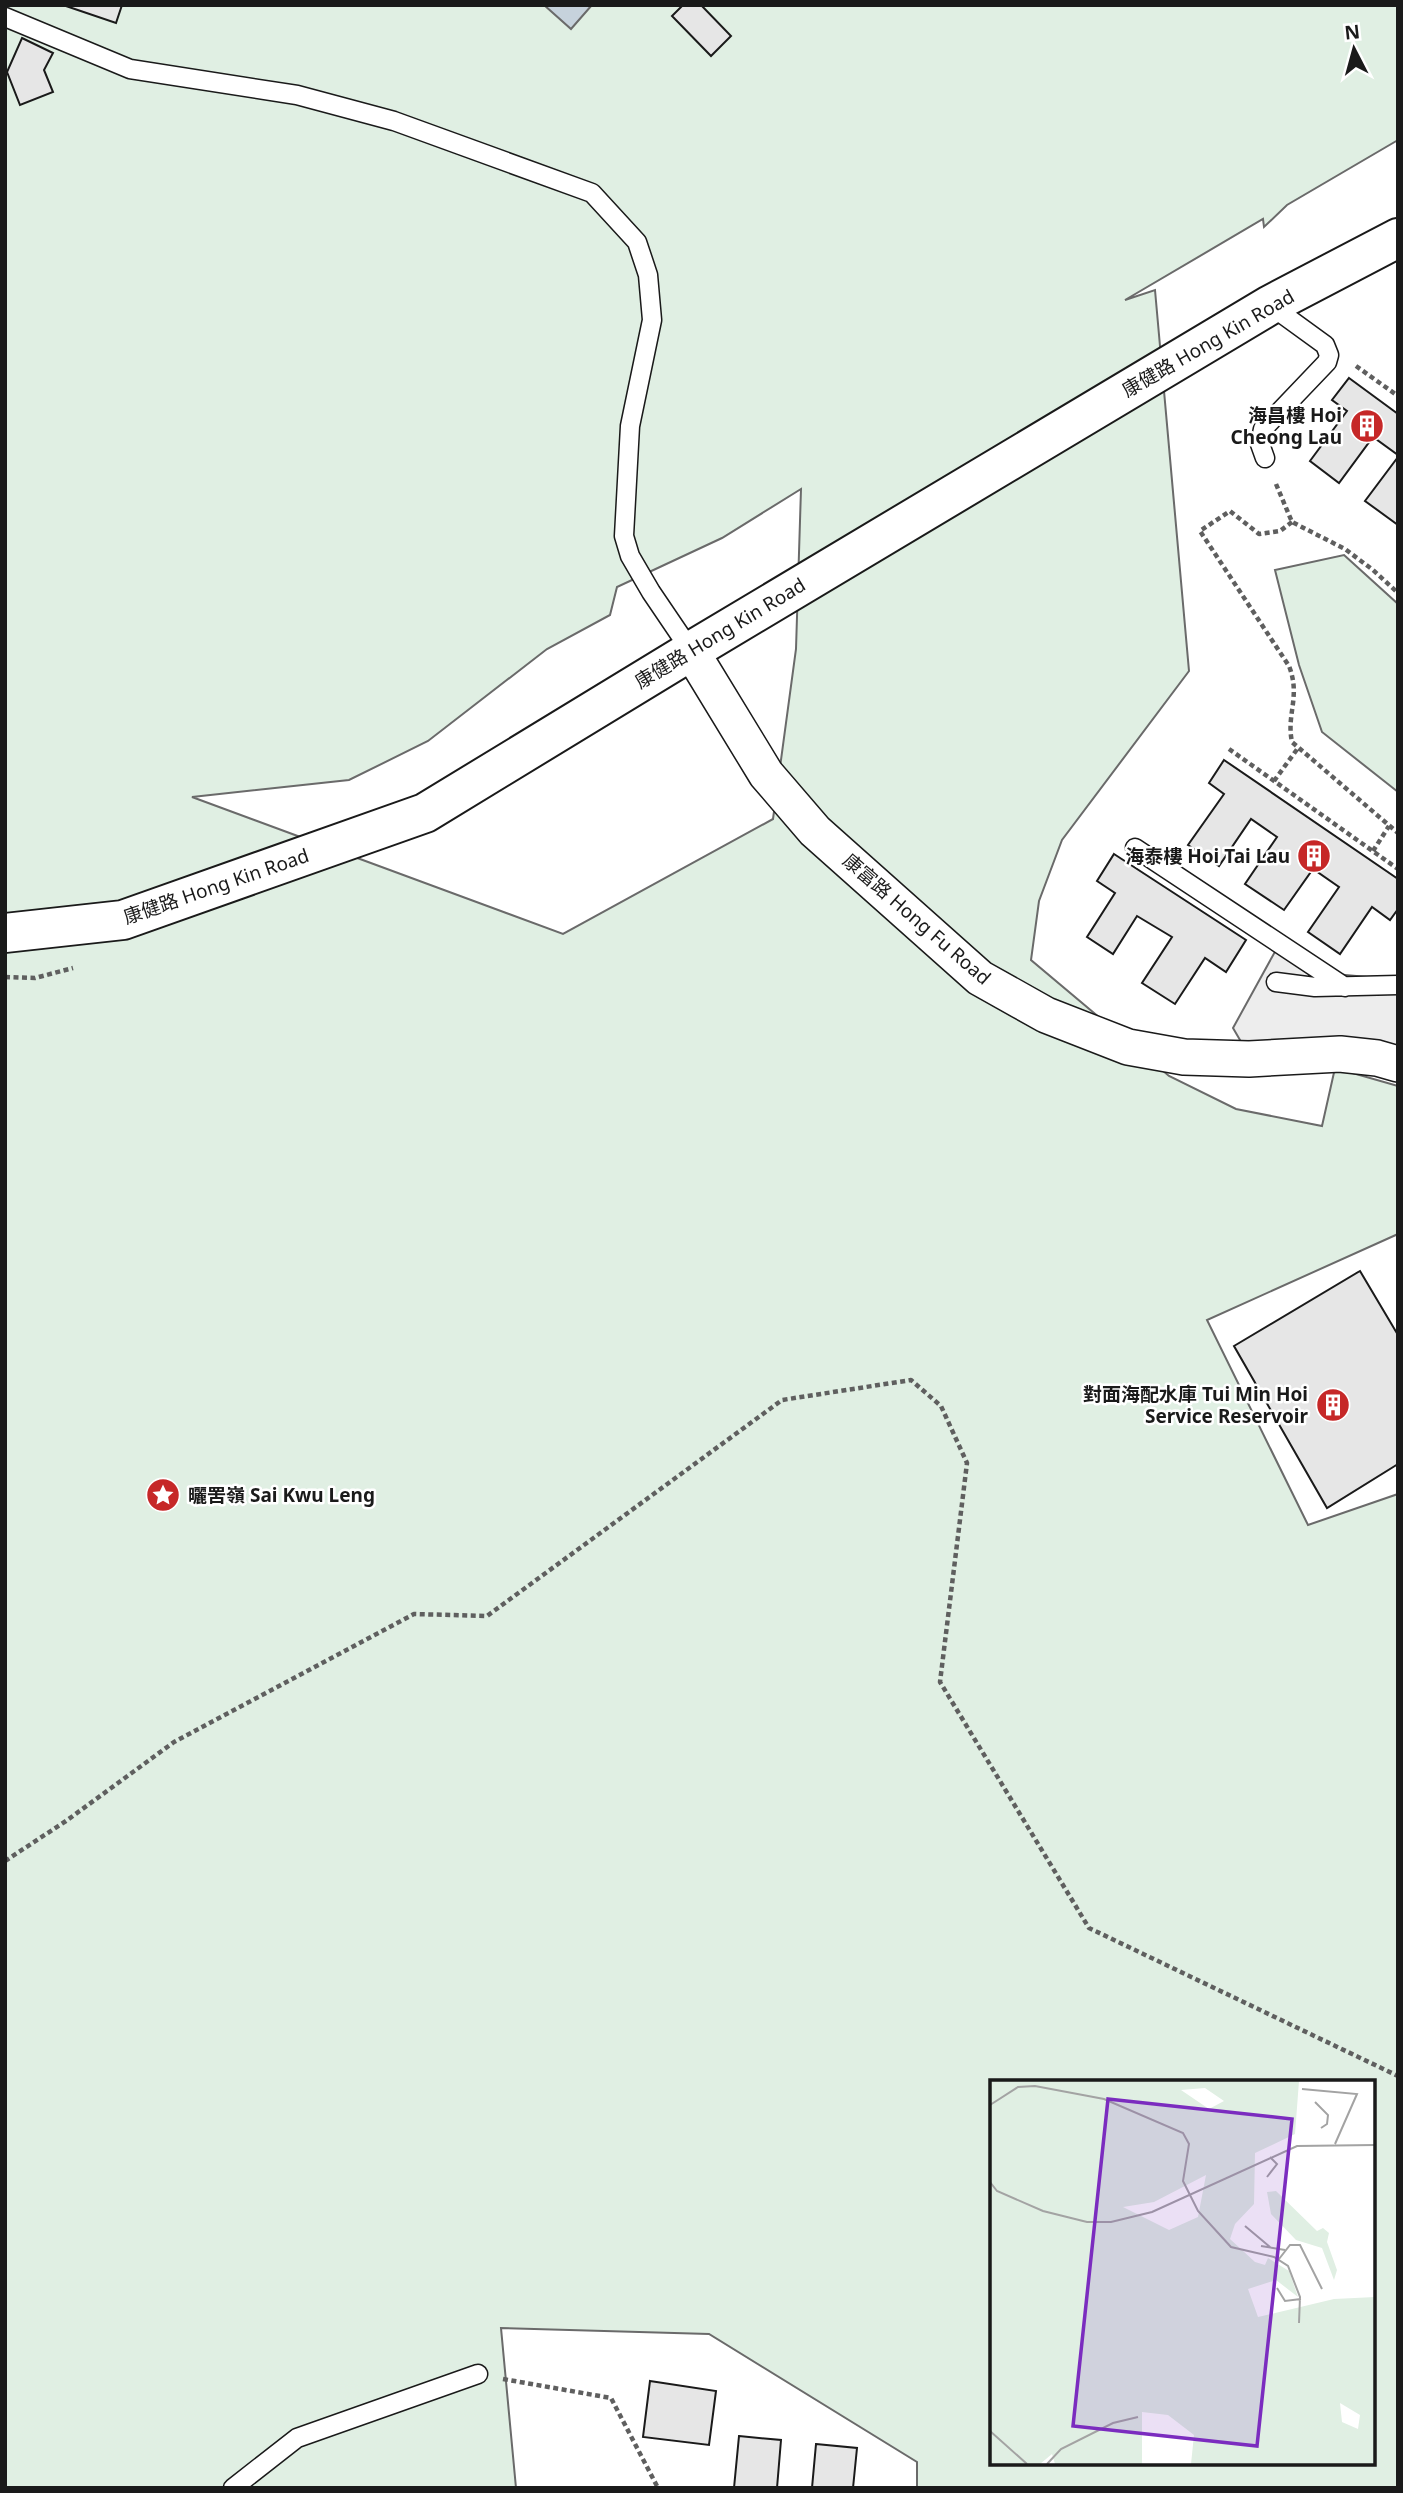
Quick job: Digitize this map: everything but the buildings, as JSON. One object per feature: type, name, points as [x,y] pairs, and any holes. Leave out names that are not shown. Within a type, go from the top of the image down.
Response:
[{"type":"street","name":"康健路 Hong Kin Road","points":[[5,933],[123,920],[425,813],[1270,305],[1398,238]]},
{"type":"street","name":"康富路 Hong Fu Road","points":[[691,651],[766,774],[815,831],[980,978],[1046,1015],[1128,1047],[1184,1057],[1249,1059],[1340,1054],[1377,1058],[1398,1064]]},
{"type":"lane","points":[[5,17],[130,69],[297,95],[357,111],[394,121],[592,193],[637,242],[648,275],[652,320],[629,426],[624,536],[630,556],[691,651]]},
{"type":"lane","points":[[1265,458],[1260,444],[1263,429],[1327,362],[1328,350],[1325,345],[1270,305]]},
{"type":"lane","points":[[1135,848],[1345,987]]},
{"type":"lane","points":[[1276,982],[1315,987],[1398,985]]},
{"type":"lane","points":[[233,2488],[297,2438],[478,2374]]},
{"type":"path","points":[[1328,350],[1340,355],[1398,396]]},
{"type":"path","points":[[1265,458],[1292,522],[1345,549],[1398,593]]},
{"type":"path","points":[[1292,522],[1280,531],[1259,534],[1230,511],[1200,531],[1289,666],[1295,692],[1289,730],[1292,742],[1398,833]]},
{"type":"path","points":[[1273,781],[1298,748]]},
{"type":"path","points":[[1229,749],[1398,869]]},
{"type":"path","points":[[1373,851],[1389,826]]},
{"type":"path","points":[[5,1861],[66,1821],[174,1742],[414,1614],[487,1616],[782,1400],[911,1380],[941,1406],[967,1463],[940,1682],[1088,1928],[1398,2076]]},
{"type":"path","points":[[478,2374],[611,2398],[658,2488]]},
{"type":"green space","points":[[5,5],[1398,5],[1398,140],[1287,205],[1264,227],[1263,219],[1125,300],[1155,290],[1189,671],[1062,840],[1039,901],[1031,960],[1169,1076],[1236,1109],[1322,1126],[1335,1068],[1398,1086],[1398,1234],[1207,1320],[1308,1525],[1398,1494],[1398,2488],[917,2488],[917,2462],[709,2334],[501,2328],[516,2488],[5,2488]],"holes":[[[801,489],[796,649],[773,819],[563,934],[192,797],[349,780],[428,741],[547,649],[610,615],[617,587],[722,538]]]},
{"type":"green space","points":[[1344,555],[1398,604],[1398,792],[1322,732],[1299,665],[1275,570]]},
{"type":"shaded area","points":[[544,5],[592,5],[571,29]]},
{"type":"shaded area","points":[[1282,939],[1335,974],[1398,980],[1398,1047],[1247,1052],[1233,1028]]},
{"type":"place","name":"海昌樓 Hoi Cheong Lau","points":[[1367,426]]},
{"type":"place","name":"海泰樓 Hoi Tai Lau","points":[[1314,856]]},
{"type":"place","name":"對面海配水庫 Tui Min Hoi Service Reservoir","points":[[1333,1405]]},
{"type":"place","name":"曬罟嶺 Sai Kwu Leng","points":[[163,1495]]}]
